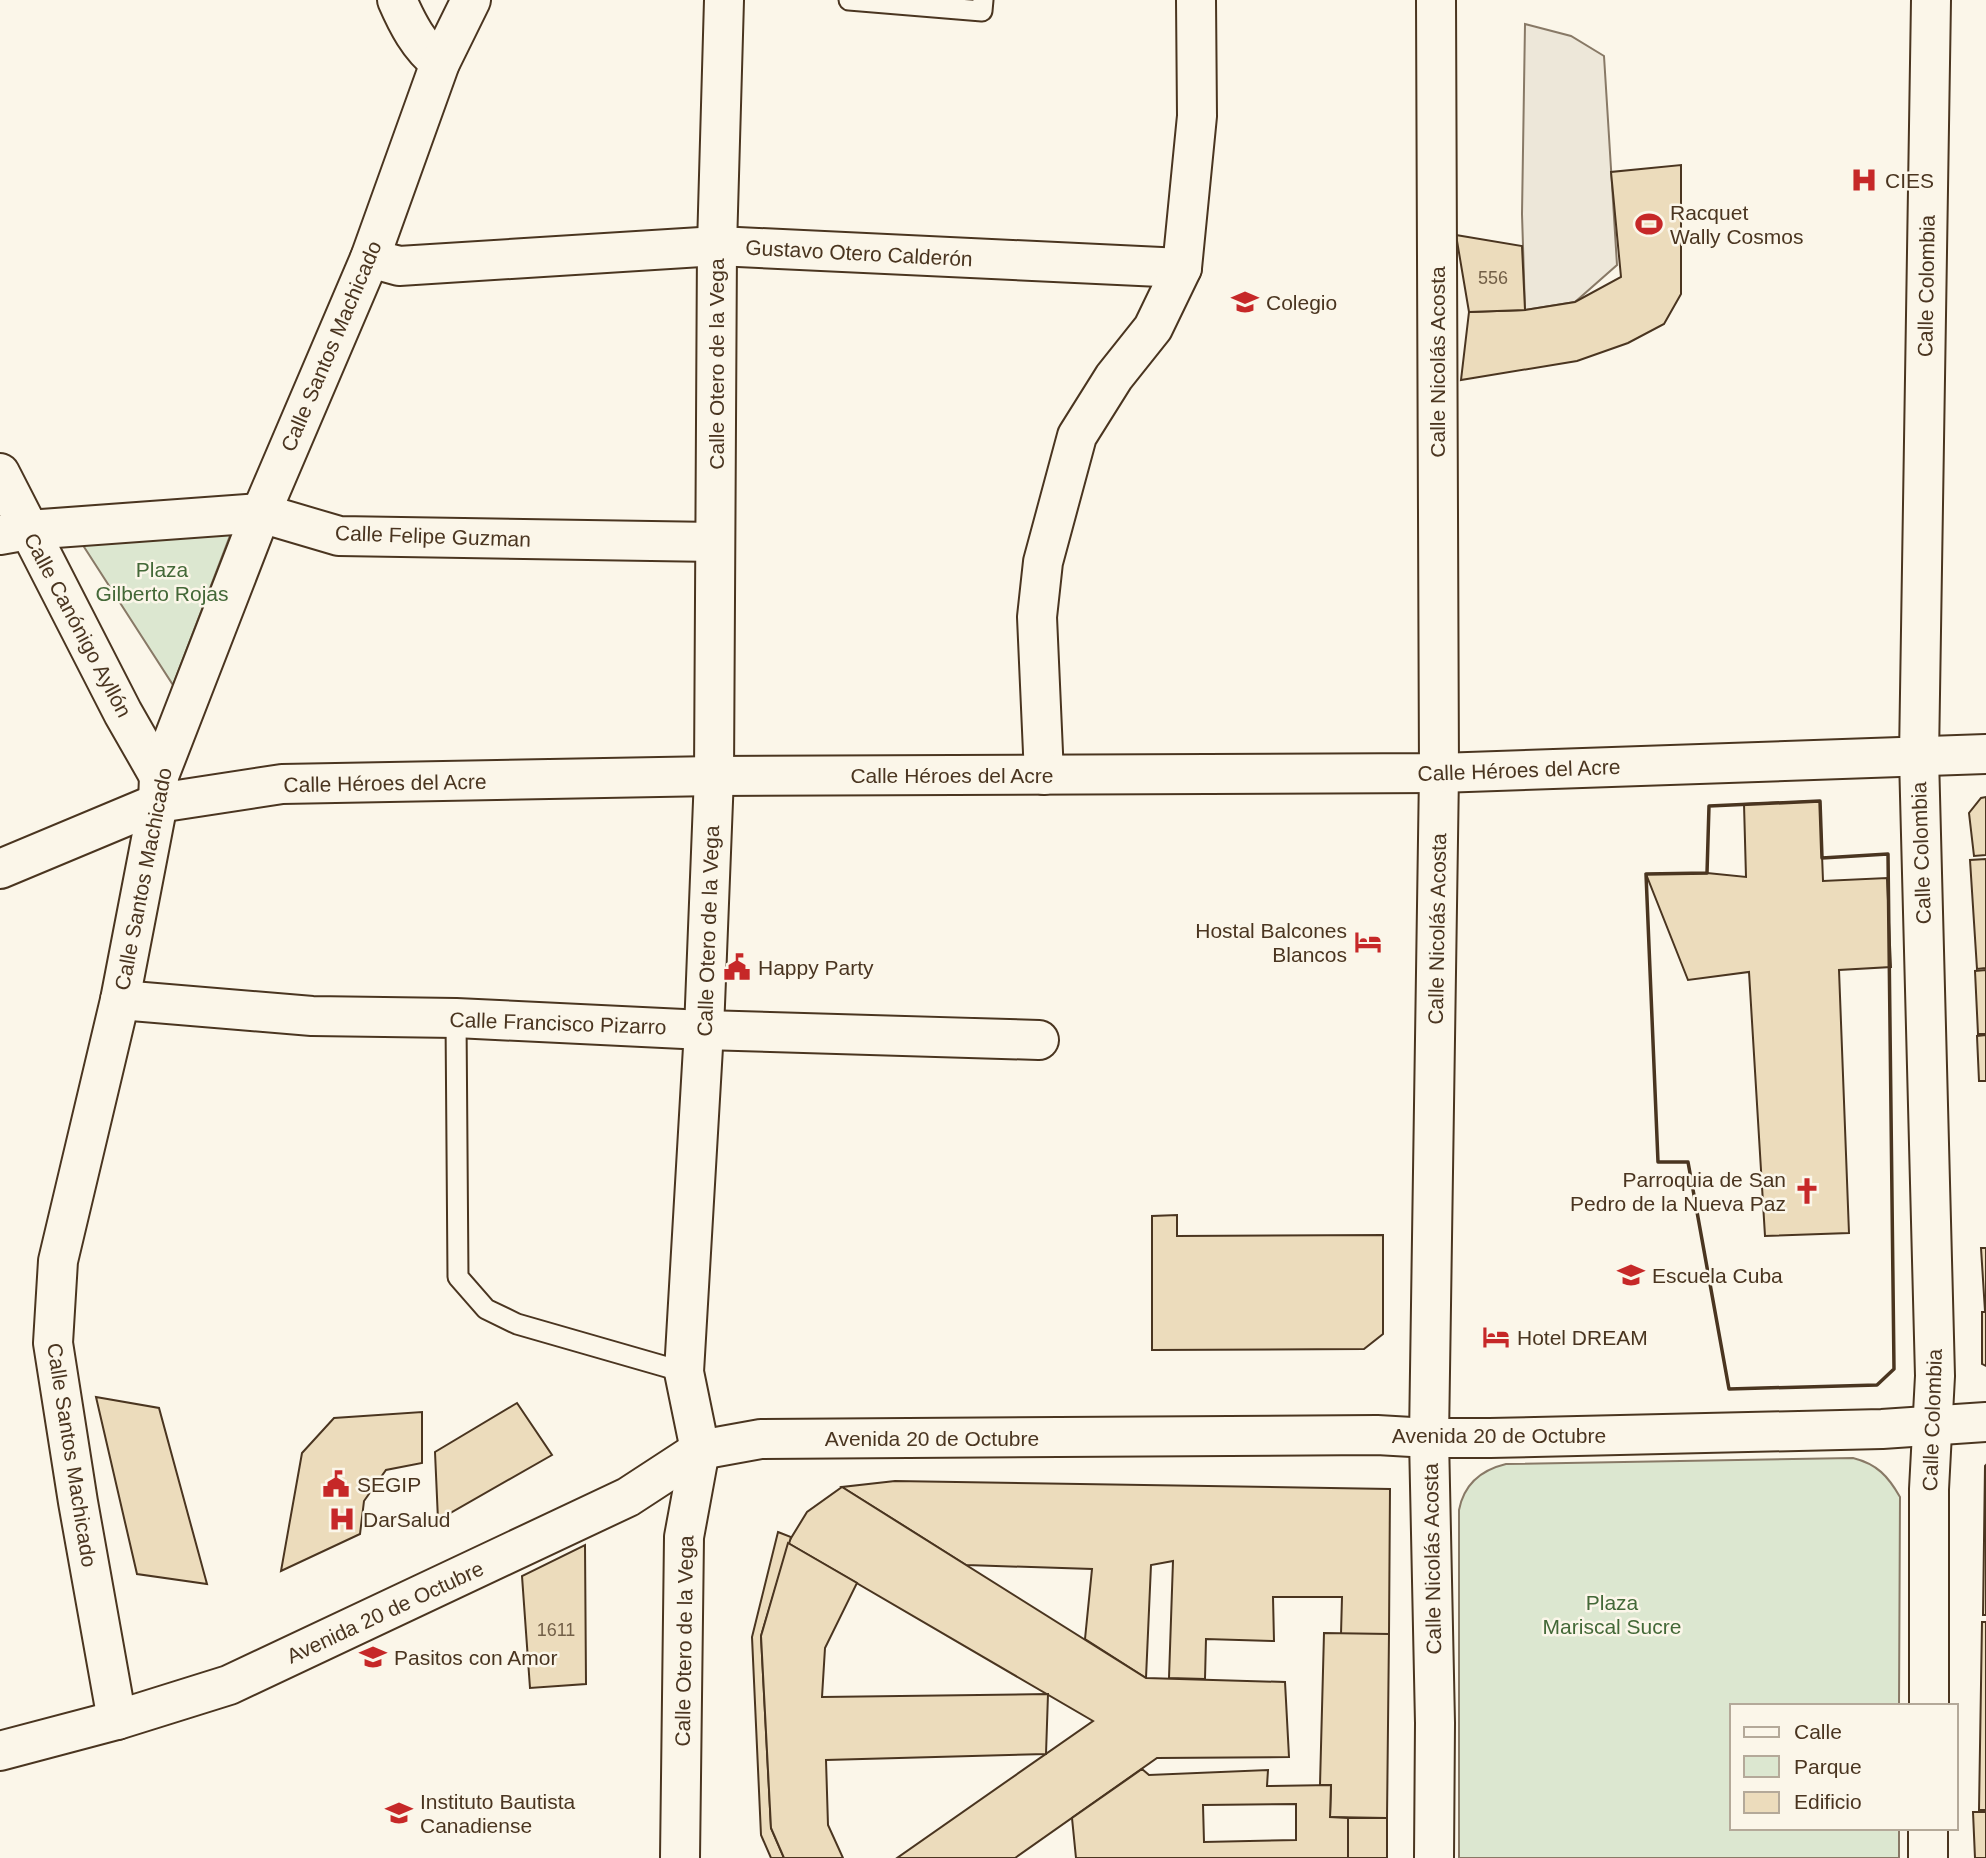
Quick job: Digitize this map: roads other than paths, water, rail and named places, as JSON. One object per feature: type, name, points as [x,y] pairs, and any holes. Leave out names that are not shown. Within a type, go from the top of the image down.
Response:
[{"type":"street","points":[[397,0],[406,21],[429,55],[440,63]]},
{"type":"street","name":"Calle Santos Machicado","points":[[117,1720],[53,1343],[58,1261],[120,1000],[158,790],[261,513],[370,258],[440,63],[471,0]]},
{"type":"street","name":"Calle Otero de la Vega","points":[[680,1858],[684,1537],[700,1450],[684,1373],[704,1030],[715,776],[717,246],[724,0]]},
{"type":"street","points":[[1044,775],[1037,617],[1043,562],[1077,436],[1114,377],[1153,328],[1182,268],[1197,116],[1196,0]]},
{"type":"street","name":"Calle Nicolás Acosta","points":[[1434,1858],[1435,1723],[1429,1438],[1439,773],[1436,0]]},
{"type":"street","name":"Calle Colombia","points":[[1928,1704],[1931,1426],[1935,1376],[1919,757],[1931,0]]},
{"type":"street","name":"Gustavo Otero Calderón","points":[[370,258],[399,265],[717,246],[1182,268]]},
{"type":"street","name":"Calle Canónigo Ayllón","points":[[0,473],[14,533],[158,790]]},
{"type":"street","name":"Calle Felipe Guzman","points":[[14,533],[261,513],[339,536],[715,542]]},
{"type":"street","name":"Calle Héroes del Acre","points":[[0,869],[158,790],[282,784],[715,776],[1439,773],[1986,754]]},
{"type":"street","name":"Calle Francisco Pizarro","points":[[120,1000],[312,1016],[456,1018],[704,1030],[1039,1040]]},
{"type":"street","name":"Avenida 20 de Octubre","points":[[0,1751],[117,1720],[229,1685],[628,1497],[700,1450],[761,1439],[1363,1435],[1429,1438],[1931,1426],[1986,1422]]},
{"type":"street","points":[[1928,1830],[1928,1858]]},
{"type":"lane","points":[[849,0],[982,10],[983,0]]},
{"type":"lane","points":[[456,1018],[458,1277],[486,1310],[517,1324],[684,1373]]},
{"type":"place","name":"CIES","points":[[1864,180]]},
{"type":"place","name":"Racquet Wally Cosmos","points":[[1649,224]]},
{"type":"place","name":"Colegio","points":[[1245,302]]},
{"type":"place","name":"Hostal Balcones Blancos","points":[[1368,942]]},
{"type":"place","name":"Happy Party","points":[[737,967]]},
{"type":"place","name":"Parroquia de San Pedro de la Nueva Paz","points":[[1807,1191]]},
{"type":"place","name":"Escuela Cuba","points":[[1631,1275]]},
{"type":"place","name":"Hotel DREAM","points":[[1496,1337]]},
{"type":"place","name":"SEGIP","points":[[336,1484]]},
{"type":"place","name":"DarSalud","points":[[342,1519]]},
{"type":"place","name":"Pasitos con Amor","points":[[373,1657]]},
{"type":"place","name":"Instituto Bautista Canadiense","points":[[399,1813]]},
{"type":"park label","name":"Plaza Gilberto Rojas","points":[[162,581]]},
{"type":"park label","name":"Plaza Mariscal Sucre","points":[[1612,1614]]}]
